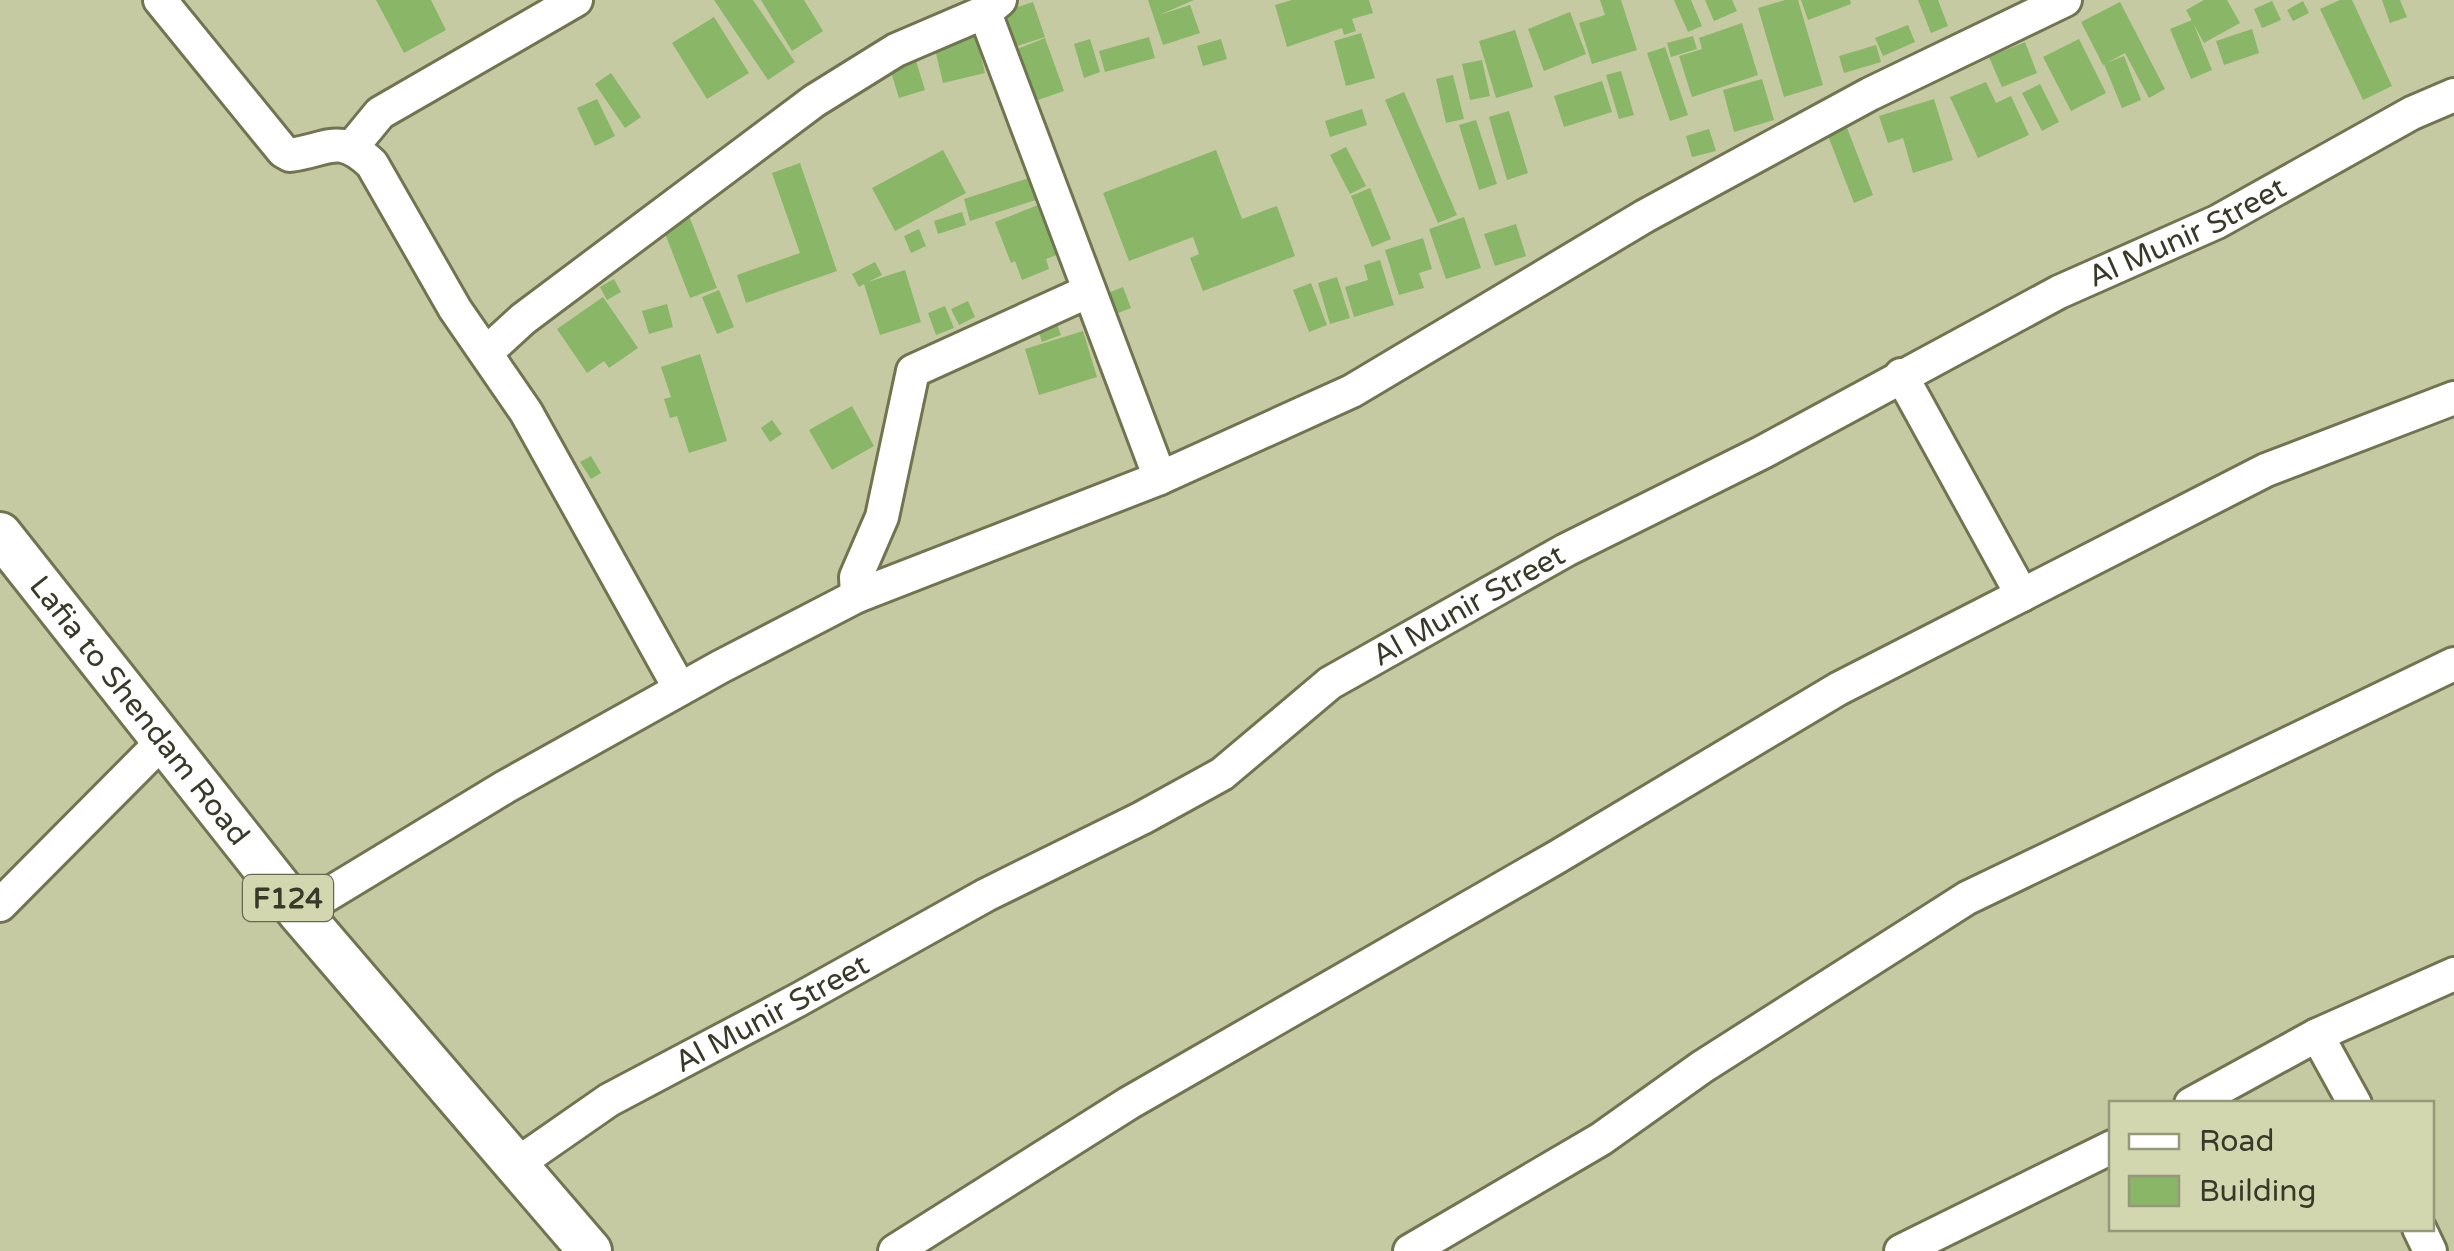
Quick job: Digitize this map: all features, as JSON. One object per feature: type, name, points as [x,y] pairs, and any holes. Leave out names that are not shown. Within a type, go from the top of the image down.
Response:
[{"type":"main road","name":"Lafia to Shendam Road","points":[[0,534],[299,912],[590,1251]]},
{"type":"street","points":[[160,0],[282,151],[290,155],[330,145],[352,147],[372,164],[454,310],[526,412],[680,689]]},
{"type":"street","points":[[352,147],[380,113],[576,0]]},
{"type":"street","points":[[299,912],[505,787],[857,596],[1160,478],[1352,391],[1662,207],[1870,94],[2065,0]]},
{"type":"street","points":[[487,352],[523,318],[814,101],[896,50],[994,6],[995,44],[1160,478]]},
{"type":"street","name":"Al Munir Street","points":[[514,1166],[609,1100],[986,895],[1222,774],[1330,683],[1566,550],[1763,452],[2060,292],[2217,222],[2412,113],[2454,95]]},
{"type":"street","points":[[857,596],[856,578],[882,518],[913,371],[1089,291]]},
{"type":"street","points":[[1902,375],[2022,595]]},
{"type":"street","points":[[896,1251],[1129,1103],[1557,858],[1838,689],[2266,470],[2454,398]]},
{"type":"street","points":[[1410,1251],[1601,1140],[1702,1067],[1968,898],[2454,664]]},
{"type":"street","points":[[0,906],[162,742]]},
{"type":"street","points":[[2197,1101],[2318,1035],[2454,974]]},
{"type":"street","points":[[2318,1035],[2353,1101]]},
{"type":"street","points":[[1901,1251],[2109,1147]]},
{"type":"building","points":[[376,0],[431,0],[446,30],[404,53]]},
{"type":"building","points":[[714,0],[753,0],[795,62],[768,80]]},
{"type":"building","points":[[761,0],[804,0],[823,31],[792,51]]},
{"type":"building","points":[[1148,0],[1194,0],[1159,15],[1190,5],[1200,33],[1163,45]]},
{"type":"building","points":[[1292,0],[1369,0],[1373,13],[1352,19],[1356,31],[1344,35],[1342,28],[1287,47],[1275,5]]},
{"type":"building","points":[[1600,0],[1621,0],[1637,50],[1592,64],[1579,23],[1605,15]]},
{"type":"building","points":[[1674,0],[1691,0],[1702,26],[1688,32]]},
{"type":"building","points":[[1705,0],[1732,0],[1737,11],[1714,21]]},
{"type":"building","points":[[1798,0],[1823,85],[1784,97],[1758,8]]},
{"type":"building","points":[[1801,0],[1850,0],[1851,4],[1808,20]]},
{"type":"building","points":[[1918,0],[1938,0],[1948,26],[1931,33]]},
{"type":"building","points":[[2204,0],[2227,0],[2240,23],[2204,43],[2186,10]]},
{"type":"building","points":[[2340,0],[2352,0],[2392,86],[2363,100],[2320,9]]},
{"type":"building","points":[[2382,0],[2400,0],[2407,17],[2390,23]]},
{"type":"building","points":[[2272,1],[2281,20],[2262,28],[2254,9]]},
{"type":"building","points":[[2303,1],[2309,13],[2293,21],[2287,10]]},
{"type":"building","points":[[1033,2],[1045,37],[1005,50],[993,15]]},
{"type":"building","points":[[2120,2],[2165,89],[2149,98],[2125,53],[2103,65],[2081,22]]},
{"type":"building","points":[[1570,12],[1586,54],[1544,71],[1528,29]]},
{"type":"building","points":[[714,17],[749,73],[707,99],[672,43]]},
{"type":"building","points":[[2192,20],[2212,70],[2191,79],[2170,29]]},
{"type":"building","points":[[1742,23],[1758,75],[1692,97],[1679,56],[1702,49],[1699,38]]},
{"type":"building","points":[[1908,25],[1915,42],[1883,56],[1875,38]]},
{"type":"building","points":[[2252,29],[2259,53],[2224,65],[2216,41]]},
{"type":"building","points":[[1515,30],[1533,87],[1496,98],[1479,41]]},
{"type":"building","points":[[1361,33],[1375,78],[1346,86],[1334,41]]},
{"type":"building","points":[[976,35],[985,73],[943,83],[934,45]]},
{"type":"building","points":[[1693,36],[1697,49],[1671,57],[1667,43]]},
{"type":"building","points":[[1149,37],[1155,58],[1105,72],[1099,51]]},
{"type":"building","points":[[1045,38],[1064,91],[1035,101],[1023,68],[1012,72],[1005,54]]},
{"type":"building","points":[[1090,39],[1100,72],[1084,78],[1074,44]]},
{"type":"building","points":[[1221,39],[1227,59],[1203,66],[1197,46]]},
{"type":"building","points":[[2079,39],[2106,93],[2071,111],[2043,57]]},
{"type":"building","points":[[2025,42],[2037,73],[2002,87],[1989,57]]},
{"type":"building","points":[[1876,45],[1881,62],[1844,73],[1839,56]]},
{"type":"building","points":[[1665,47],[1688,115],[1670,121],[1647,53]]},
{"type":"building","points":[[913,51],[925,90],[899,98],[887,59]]},
{"type":"building","points":[[2124,56],[2141,100],[2122,108],[2104,64]]},
{"type":"building","points":[[1482,60],[1490,96],[1470,100],[1462,64]]},
{"type":"building","points":[[1621,71],[1634,115],[1619,119],[1606,75]]},
{"type":"building","points":[[611,73],[641,117],[625,128],[595,84]]},
{"type":"building","points":[[1453,75],[1464,119],[1446,123],[1436,79]]},
{"type":"building","points":[[1762,79],[1774,120],[1734,132],[1723,90]]},
{"type":"building","points":[[1602,81],[1612,112],[1564,127],[1554,96]]},
{"type":"building","points":[[1986,82],[1996,103],[2011,96],[2029,135],[1978,158],[1950,97]]},
{"type":"building","points":[[2040,84],[2059,122],[2042,131],[2022,93]]},
{"type":"building","points":[[1404,92],[1457,215],[1438,223],[1385,100]]},
{"type":"building","points":[[597,99],[615,136],[595,146],[577,108]]},
{"type":"building","points":[[1934,99],[1953,160],[1913,173],[1903,138],[1888,143],[1879,116]]},
{"type":"building","points":[[1362,109],[1367,125],[1330,137],[1325,121]]},
{"type":"building","points":[[1509,111],[1528,173],[1507,180],[1489,117]]},
{"type":"building","points":[[1476,120],[1497,184],[1479,190],[1459,125]]},
{"type":"building","points":[[1844,120],[1873,195],[1854,203],[1825,128]]},
{"type":"building","points":[[1709,129],[1716,151],[1692,157],[1686,136]]},
{"type":"building","points":[[1346,147],[1366,186],[1350,194],[1330,155]]},
{"type":"building","points":[[943,150],[966,193],[895,231],[872,188]]},
{"type":"building","points":[[1216,150],[1242,219],[1277,206],[1295,256],[1203,291],[1190,258],[1199,254],[1193,237],[1129,261],[1103,193]]},
{"type":"building","points":[[800,163],[837,271],[746,303],[737,275],[800,253],[772,173]]},
{"type":"building","points":[[1029,178],[1036,200],[970,221],[964,199]]},
{"type":"building","points":[[1370,188],[1391,239],[1372,247],[1351,196]]},
{"type":"building","points":[[1038,205],[1057,255],[1046,259],[1049,269],[1022,280],[995,222]]},
{"type":"building","points":[[962,212],[966,225],[938,234],[934,221]]},
{"type":"building","points":[[688,213],[717,288],[690,298],[661,223]]},
{"type":"building","points":[[1464,217],[1481,268],[1446,279],[1429,229]]},
{"type":"building","points":[[1516,224],[1526,256],[1495,266],[1484,234]]},
{"type":"building","points":[[919,229],[926,246],[911,253],[904,236]]},
{"type":"building","points":[[1423,238],[1432,269],[1419,273],[1424,288],[1399,295],[1385,250]]},
{"type":"building","points":[[1380,260],[1394,305],[1354,317],[1345,287],[1368,280],[1364,265]]},
{"type":"building","points":[[875,262],[882,275],[868,282],[905,270],[921,322],[880,335],[864,284],[859,287],[852,274]]},
{"type":"building","points":[[1337,277],[1350,318],[1330,324],[1318,283]]},
{"type":"building","points":[[614,279],[621,292],[607,300],[600,287]]},
{"type":"building","points":[[1311,283],[1327,325],[1309,332],[1293,290]]},
{"type":"building","points":[[1123,287],[1131,308],[1113,315],[1105,294]]},
{"type":"building","points":[[719,290],[734,327],[717,334],[702,297]]},
{"type":"building","points":[[603,297],[638,348],[609,368],[604,361],[587,373],[557,329]]},
{"type":"building","points":[[968,301],[975,317],[959,325],[951,309]]},
{"type":"building","points":[[667,304],[673,327],[649,334],[642,311]]},
{"type":"building","points":[[945,306],[954,328],[936,335],[928,313]]},
{"type":"building","points":[[1057,324],[1061,335],[1042,342],[1038,330]]},
{"type":"building","points":[[1083,331],[1097,377],[1039,395],[1025,349]]},
{"type":"building","points":[[700,354],[727,441],[689,453],[677,416],[670,418],[664,399],[671,397],[661,367]]},
{"type":"building","points":[[852,406],[874,446],[832,470],[809,430]]},
{"type":"building","points":[[772,420],[782,434],[770,442],[761,428]]},
{"type":"building","points":[[591,456],[601,473],[591,479],[580,462]]}]
